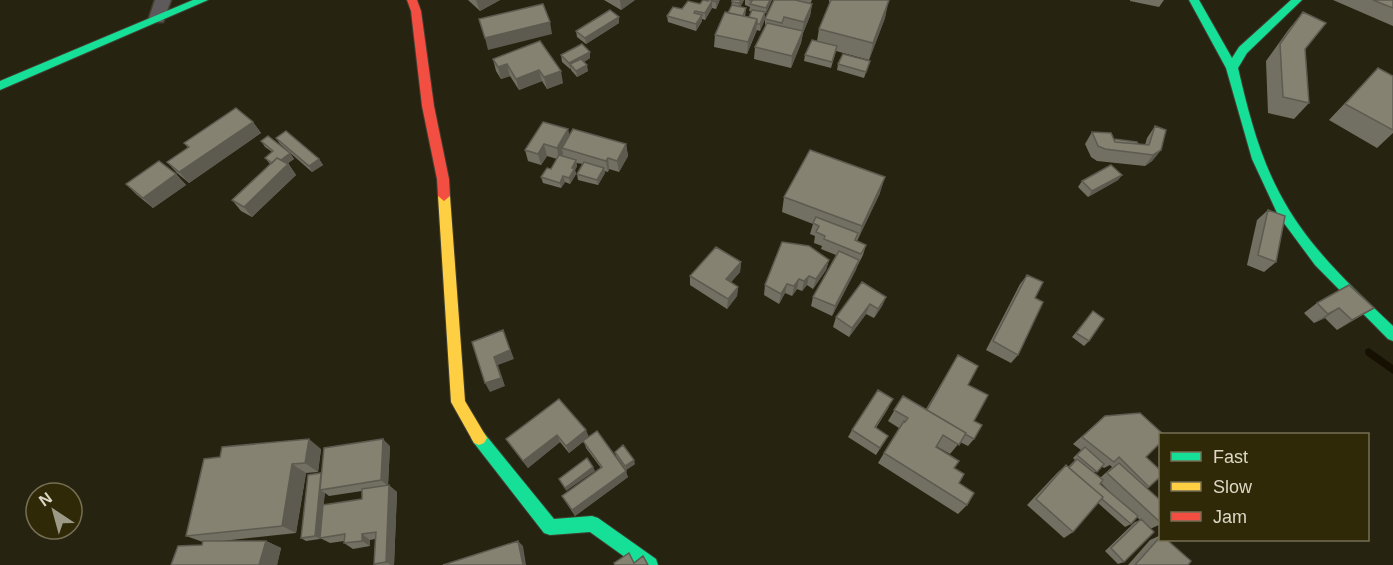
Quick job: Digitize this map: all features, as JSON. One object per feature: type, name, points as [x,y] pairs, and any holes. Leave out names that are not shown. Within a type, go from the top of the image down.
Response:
[{"type":"street","points":[[157,18],[163,0]]},
{"type":"street","points":[[0,86],[203,0]]},
{"type":"street","points":[[412,0],[416,11],[428,106],[443,179],[458,402],[483,444],[550,526],[592,524],[650,565]]},
{"type":"street","points":[[1194,0],[1232,68],[1245,125],[1283,211],[1336,280],[1393,335]]},
{"type":"street","points":[[1232,68],[1243,50],[1297,0]]},
{"type":"building","points":[[703,0],[717,0],[712,1],[705,13],[695,11],[694,13],[702,15],[696,24],[667,16],[673,7],[682,9],[688,1],[700,4]]},
{"type":"building","points":[[749,0],[770,0],[766,8],[750,4],[752,1]]},
{"type":"building","points":[[774,0],[795,0],[812,4],[804,22],[784,17],[782,23],[765,19]]},
{"type":"building","points":[[831,0],[889,0],[873,43],[819,29]]},
{"type":"building","points":[[1373,0],[1393,0],[1393,8]]},
{"type":"building","points":[[543,4],[550,22],[485,38],[479,19]]},
{"type":"building","points":[[732,5],[746,8],[743,16],[728,13]]},
{"type":"building","points":[[610,10],[619,17],[585,38],[576,31]]},
{"type":"building","points":[[752,10],[765,12],[760,24],[757,24],[757,19],[749,17]]},
{"type":"building","points":[[725,12],[757,19],[748,42],[715,35]]},
{"type":"building","points":[[1303,12],[1326,23],[1305,49],[1309,103],[1283,97],[1280,44]]},
{"type":"building","points":[[767,23],[803,31],[792,56],[755,47]]},
{"type":"building","points":[[812,40],[837,46],[832,62],[805,55]]},
{"type":"building","points":[[540,41],[561,71],[544,77],[539,70],[516,79],[507,64],[498,67],[493,59]]},
{"type":"building","points":[[582,44],[590,52],[569,63],[561,55]]},
{"type":"building","points":[[843,54],[870,61],[866,72],[838,64]]},
{"type":"building","points":[[581,59],[587,65],[576,71],[570,64]]},
{"type":"building","points":[[1378,68],[1393,76],[1393,130],[1345,104]]},
{"type":"building","points":[[236,108],[253,122],[179,172],[167,162],[189,147],[184,143]]},
{"type":"building","points":[[543,122],[568,129],[557,148],[544,144],[538,154],[525,150]]},
{"type":"building","points":[[1155,126],[1166,130],[1161,150],[1153,155],[1105,149],[1098,146],[1092,132],[1111,133],[1115,142],[1149,145]]},
{"type":"building","points":[[573,129],[626,144],[617,161],[608,158],[606,161],[562,148]]},
{"type":"building","points":[[286,131],[319,159],[309,166],[276,138]]},
{"type":"building","points":[[268,136],[290,153],[281,160],[277,158],[272,163],[265,158],[273,151],[261,141]]},
{"type":"building","points":[[1114,139],[1137,142],[1138,144],[1115,142]]},
{"type":"building","points":[[810,150],[885,177],[862,226],[784,197]]},
{"type":"building","points":[[559,155],[576,160],[572,168],[575,168],[569,178],[563,176],[560,183],[541,177],[547,168],[551,169]]},
{"type":"building","points":[[277,158],[288,164],[244,207],[232,200]]},
{"type":"building","points":[[159,161],[176,174],[143,198],[126,184]]},
{"type":"building","points":[[584,162],[604,168],[597,180],[577,174]]},
{"type":"building","points":[[1111,165],[1122,175],[1092,191],[1082,181]]},
{"type":"building","points":[[1268,210],[1285,216],[1276,262],[1258,255]]},
{"type":"building","points":[[816,217],[858,233],[855,240],[866,245],[861,254],[824,239],[825,236],[816,232],[819,226],[813,223]]},
{"type":"building","points":[[782,242],[809,246],[829,260],[816,279],[809,276],[804,281],[799,279],[794,286],[787,284],[781,294],[765,285]]},
{"type":"building","points":[[716,247],[741,262],[726,279],[738,287],[728,299],[690,276]]},
{"type":"building","points":[[839,251],[859,260],[835,306],[813,297]]},
{"type":"building","points":[[1027,275],[1043,282],[1035,298],[1043,302],[1018,355],[993,341]]},
{"type":"building","points":[[862,282],[886,297],[878,309],[870,304],[852,328],[836,317]]},
{"type":"building","points":[[1349,285],[1374,308],[1352,320],[1339,308],[1328,314],[1317,303]]},
{"type":"building","points":[[1093,311],[1104,319],[1089,341],[1076,333]]},
{"type":"building","points":[[503,330],[510,350],[494,357],[501,378],[485,383],[472,342]]},
{"type":"building","points":[[958,355],[978,366],[968,385],[988,395],[974,421],[982,425],[974,439],[927,410]]},
{"type":"building","points":[[878,390],[893,399],[875,427],[888,436],[880,448],[852,430]]},
{"type":"building","points":[[903,396],[966,433],[959,445],[943,435],[936,447],[959,461],[954,468],[964,474],[959,483],[974,493],[967,505],[884,453],[908,418],[894,410]]},
{"type":"building","points":[[559,399],[586,430],[566,446],[557,435],[523,461],[506,439]]},
{"type":"building","points":[[1140,413],[1162,433],[1159,433],[1159,444],[1146,457],[1159,469],[1159,478],[1149,487],[1119,457],[1114,462],[1082,437],[1105,416]]},
{"type":"building","points":[[597,431],[626,471],[572,510],[562,496],[602,467],[583,441]]},
{"type":"building","points":[[309,439],[305,463],[292,464],[282,526],[186,536],[204,459],[220,457],[222,447]]},
{"type":"building","points":[[383,439],[381,480],[320,490],[324,448]]},
{"type":"building","points":[[623,445],[634,460],[625,466],[615,452]]},
{"type":"building","points":[[1085,447],[1104,464],[1097,472],[1077,455]]},
{"type":"building","points":[[587,458],[593,467],[565,488],[559,479]]},
{"type":"building","points":[[1077,459],[1103,480],[1100,484],[1138,516],[1131,524],[1069,468]]},
{"type":"building","points":[[1119,463],[1159,499],[1159,521],[1107,473]]},
{"type":"building","points":[[1066,465],[1103,497],[1073,532],[1036,499]]},
{"type":"building","points":[[321,473],[315,536],[301,538],[308,475]]},
{"type":"building","points":[[389,485],[386,562],[374,564],[376,532],[362,534],[362,541],[344,543],[345,534],[320,538],[323,505],[362,499],[362,489]]},
{"type":"building","points":[[1141,519],[1154,532],[1124,562],[1111,548]]},
{"type":"building","points":[[1159,538],[1159,541],[1168,541],[1191,561],[1188,565],[1135,565]]},
{"type":"building","points":[[203,541],[266,541],[259,565],[171,565],[178,546],[202,545]]},
{"type":"building","points":[[518,541],[523,565],[443,565]]},
{"type":"building","points":[[629,553],[634,563],[643,556],[648,565],[615,565],[614,563]]},
{"type":"waterway","points":[[1369,352],[1393,370]]},
{"type":"traffic: fast","points":[[0,86],[203,0]]},
{"type":"traffic: fast","points":[[1194,0],[1232,68]]},
{"type":"traffic: fast","points":[[1297,0],[1243,50],[1232,68],[1247,123],[1266,177],[1294,229],[1334,277],[1393,335]]},
{"type":"traffic: fast","points":[[479,438],[550,527],[592,524],[650,565]]},
{"type":"traffic: slow","points":[[444,196],[458,402],[479,438]]},
{"type":"traffic: jam","points":[[412,0],[416,11],[428,106],[443,179],[444,196]]}]
